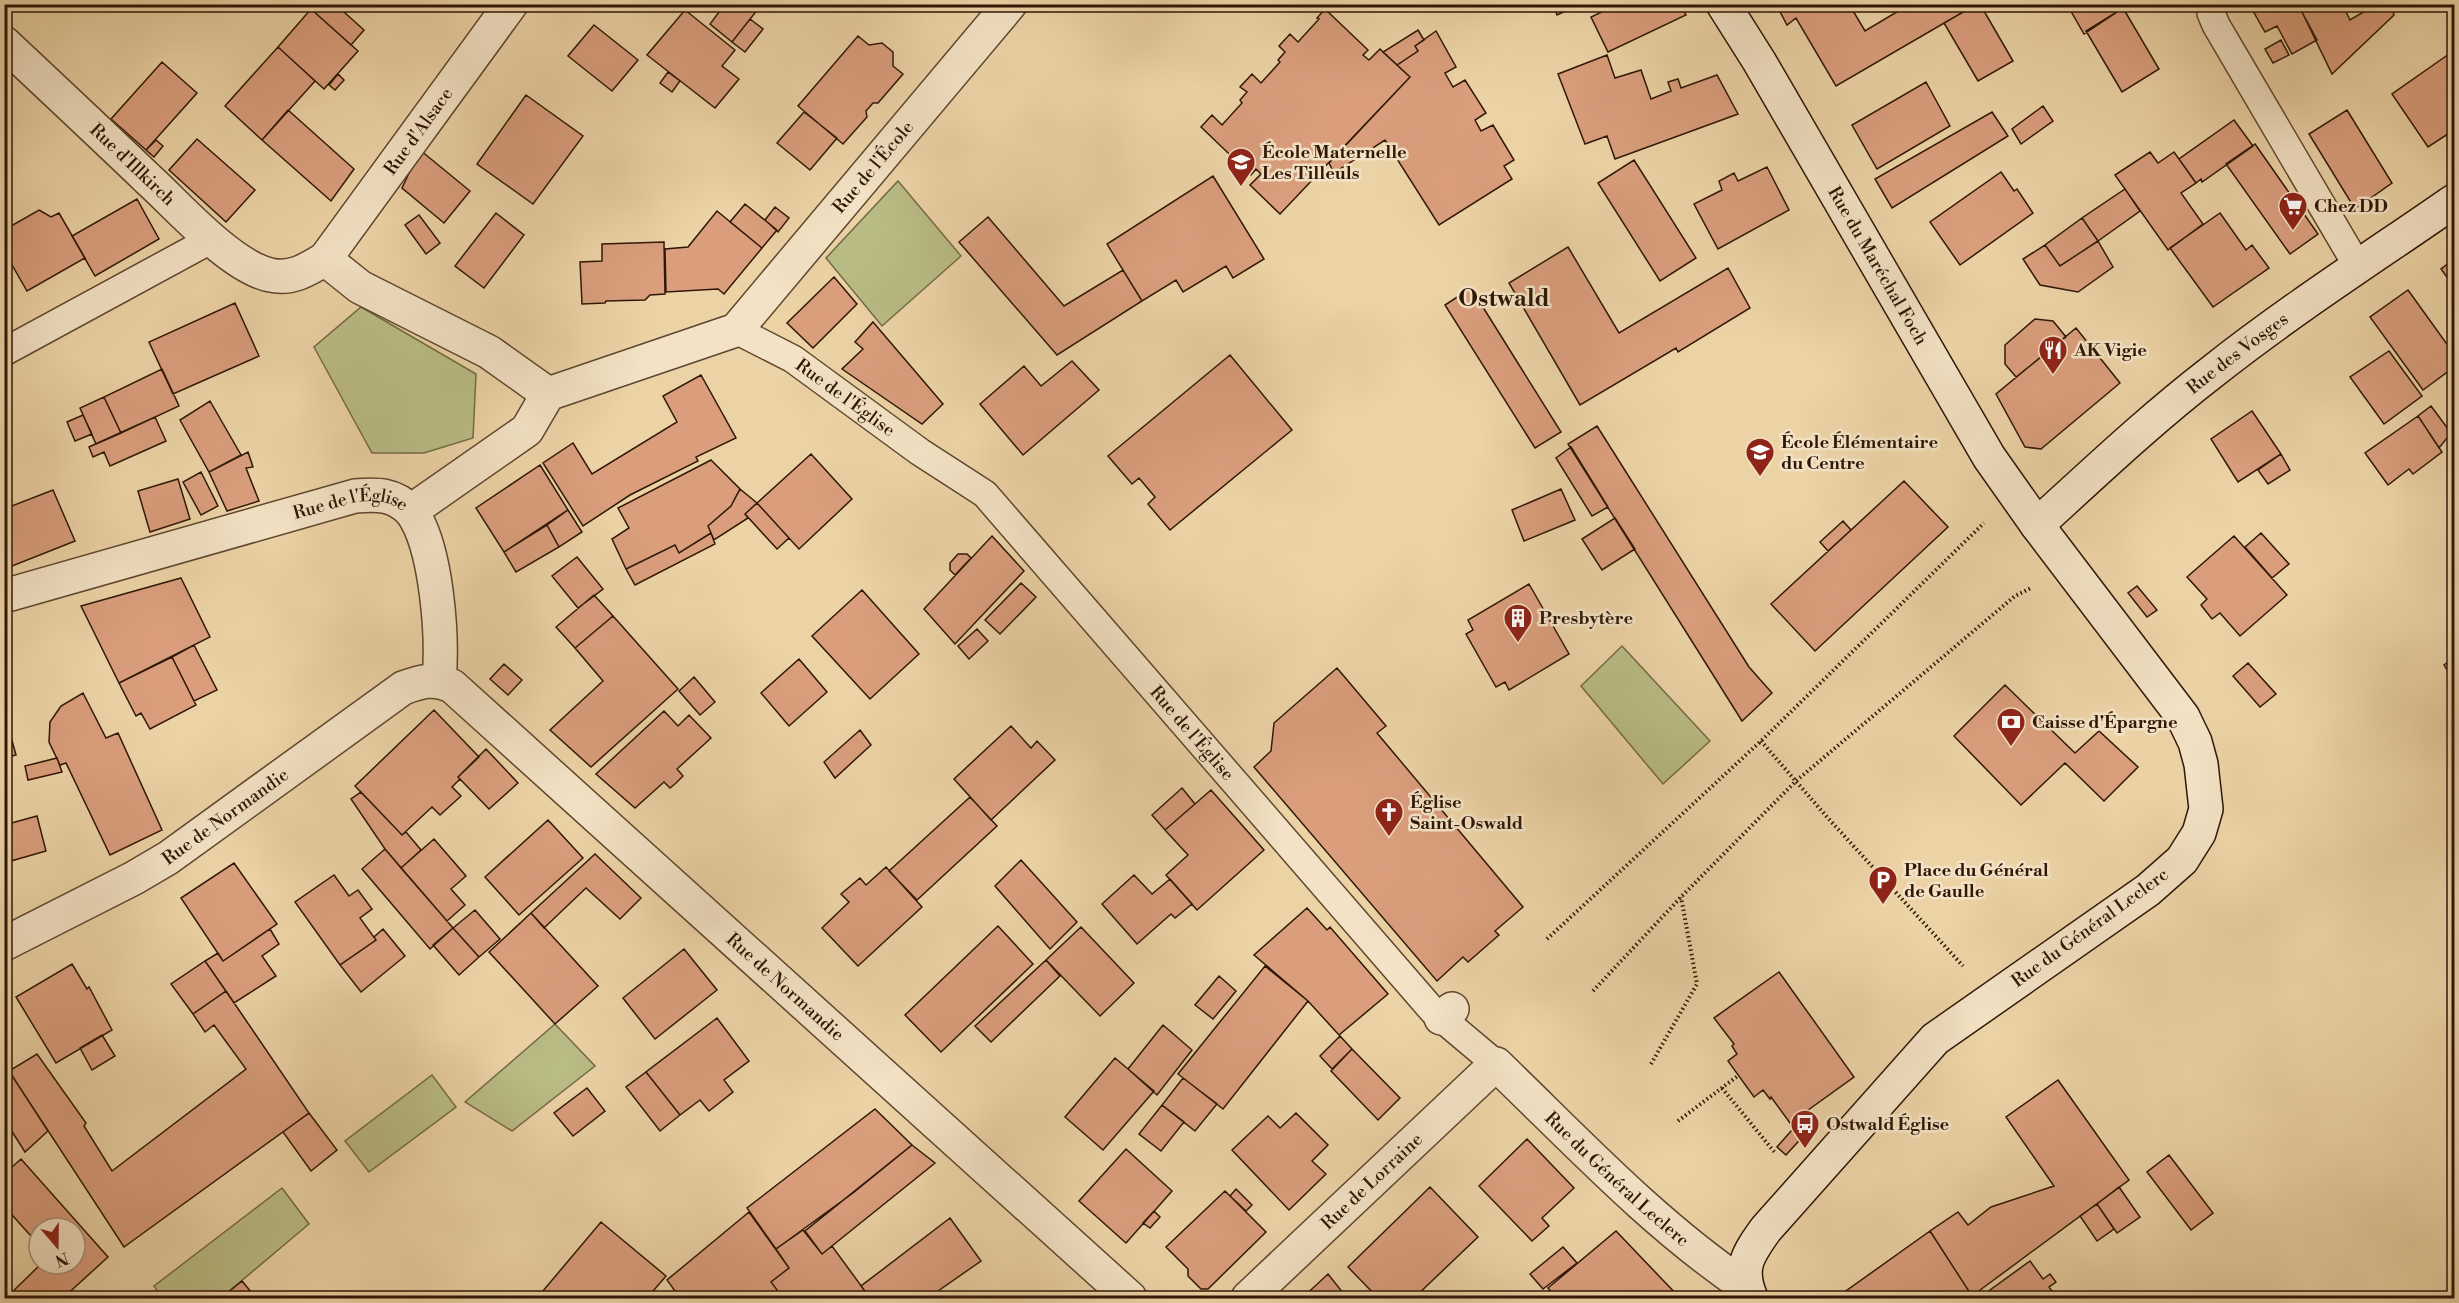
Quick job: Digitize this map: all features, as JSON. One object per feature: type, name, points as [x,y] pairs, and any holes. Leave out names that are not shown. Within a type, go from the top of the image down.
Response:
[{"type":"street","name":"Rue d'Alsace","points":[[269,275],[285,277],[301,273],[325,259],[511,4]]},
{"type":"street","name":"Rue de l'École","points":[[736,330],[1010,4]]},
{"type":"street","name":"Rue du Maréchal Foch","points":[[1723,4],[1989,457],[2037,525]]},
{"type":"street","name":"Rue d'Illkirch","points":[[4,43],[212,239],[240,260],[269,275]]},
{"type":"street","name":"Rue des Vosges","points":[[2037,525],[2210,372],[2454,201]]},
{"type":"street","points":[[325,259],[360,287],[489,352],[548,394],[736,330]]},
{"type":"street","name":"Rue de l'Église","points":[[4,596],[355,496],[374,494],[389,496],[402,501],[411,510],[527,430],[548,394]]},
{"type":"street","points":[[411,510],[419,521],[429,552],[440,642],[439,681]]},
{"type":"street","name":"Rue du Général Leclerc","points":[[1749,1293],[1744,1273],[1752,1248],[1803,1187],[1935,1039],[2148,890],[2182,860],[2199,833],[2206,809],[2201,764],[2195,742],[2183,717],[2037,525]]},
{"type":"street","name":"Rue de Normandie","points":[[4,944],[135,878],[168,858],[403,688],[424,680],[439,681],[452,686],[1130,1299]]},
{"type":"street","name":"Rue du Général Leclerc","points":[[1496,1064],[1668,1229],[1749,1293]]},
{"type":"street","name":"Rue de Lorraine","points":[[1248,1299],[1496,1064]]},
{"type":"lane","points":[[2212,4],[2211,13],[2216,25],[2358,267]]},
{"type":"lane","points":[[4,352],[212,239]]},
{"type":"lane","name":"Rue de l'Église","points":[[736,330],[794,359],[920,452],[986,494],[1447,1014],[1496,1064]]},
{"type":"path","points":[[1547,939],[1761,741],[1969,537],[2016,495]]},
{"type":"path","points":[[1593,991],[1681,897],[1796,781],[2015,596],[2070,568]]},
{"type":"path","points":[[1761,741],[1992,998]]},
{"type":"path","points":[[1651,1064],[1697,984],[1681,897]]},
{"type":"path","points":[[1678,1121],[1739,1075]]},
{"type":"path","points":[[1722,1088],[1803,1187]]},
{"type":"green space","points":[[898,181],[961,256],[882,326],[826,258]]},
{"type":"green space","points":[[361,307],[476,374],[473,438],[424,453],[372,453],[314,347]]},
{"type":"green space","points":[[1622,646],[1710,741],[1663,784],[1581,686]]},
{"type":"green space","points":[[555,1024],[595,1066],[512,1131],[465,1102]]},
{"type":"green space","points":[[432,1075],[456,1107],[369,1172],[345,1141]]},
{"type":"green space","points":[[282,1188],[309,1224],[221,1298],[162,1298],[154,1286]]},
{"type":"building","points":[[316,4],[335,4],[364,30],[351,45],[311,9]]},
{"type":"building","points":[[725,4],[762,4],[732,42],[710,24]]},
{"type":"building","points":[[1553,4],[1581,4],[1557,15]]},
{"type":"building","points":[[1618,4],[1680,4],[1686,15],[1608,52],[1591,17]]},
{"type":"building","points":[[1776,4],[1849,4],[1865,31],[1910,4],[1977,4],[1836,86],[1796,18],[1787,25]]},
{"type":"building","points":[[1980,4],[2013,61],[1978,81],[1944,23]]},
{"type":"building","points":[[2065,4],[2112,4],[2117,12],[2084,34]]},
{"type":"building","points":[[2249,4],[2315,4],[2302,12],[2317,40],[2292,54],[2277,26],[2265,32]]},
{"type":"building","points":[[2315,4],[2342,4],[2350,20],[2377,4],[2391,4],[2394,15],[2332,74],[2302,12]]},
{"type":"building","points":[[2123,8],[2159,69],[2122,92],[2086,31]]},
{"type":"building","points":[[311,9],[358,51],[324,89],[278,47]]},
{"type":"building","points":[[1325,9],[1368,50],[1363,55],[1369,60],[1380,49],[1410,77],[1280,214],[1250,185],[1261,174],[1256,169],[1251,175],[1201,127],[1212,115],[1222,125],[1242,103],[1240,100],[1247,92],[1240,87],[1252,74],[1261,83],[1280,62],[1278,60],[1285,52],[1279,46],[1290,34],[1298,42]]},
{"type":"building","points":[[685,10],[735,50],[722,66],[739,79],[715,108],[647,55]]},
{"type":"building","points":[[750,19],[763,29],[745,52],[732,42]]},
{"type":"building","points":[[594,25],[638,60],[612,91],[568,56]]},
{"type":"building","points":[[1418,30],[1424,40],[1415,46],[1418,51],[1397,65],[1383,52]]},
{"type":"building","points":[[1436,31],[1456,67],[1445,73],[1453,87],[1465,80],[1486,113],[1475,120],[1481,131],[1493,125],[1514,160],[1504,166],[1512,179],[1439,225],[1385,140],[1334,173],[1329,163],[1410,77],[1397,65],[1418,51],[1415,46]]},
{"type":"building","points":[[858,36],[869,45],[882,43],[893,52],[893,66],[903,74],[878,103],[873,103],[866,111],[867,117],[843,144],[798,106]]},
{"type":"building","points":[[2281,40],[2289,55],[2273,63],[2265,49]]},
{"type":"building","points":[[278,47],[315,81],[262,140],[225,106]]},
{"type":"building","points":[[2449,54],[2454,63],[2454,130],[2428,147],[2392,94]]},
{"type":"building","points":[[1607,55],[1615,78],[1641,70],[1651,99],[1671,91],[1668,82],[1678,79],[1681,88],[1717,75],[1738,114],[1615,159],[1607,136],[1585,144],[1558,74]]},
{"type":"building","points":[[162,62],[197,93],[146,150],[111,119]]},
{"type":"building","points":[[668,72],[680,81],[672,92],[660,83]]},
{"type":"building","points":[[338,74],[344,80],[335,90],[329,85]]},
{"type":"building","points":[[1926,82],[1950,126],[1877,169],[1852,125]]},
{"type":"building","points":[[526,95],[583,136],[533,204],[477,164]]},
{"type":"building","points":[[2043,106],[2053,121],[2021,144],[2012,129]]},
{"type":"building","points":[[288,110],[354,169],[331,201],[262,140]]},
{"type":"building","points":[[2347,110],[2392,183],[2355,209],[2309,134]]},
{"type":"building","points":[[804,112],[837,138],[810,170],[777,143]]},
{"type":"building","points":[[1992,112],[2008,136],[1892,208],[1875,179]]},
{"type":"building","points":[[2234,120],[2253,146],[2202,182],[2201,179],[2196,183],[2179,159]]},
{"type":"building","points":[[197,139],[255,190],[226,222],[169,170]]},
{"type":"building","points":[[156,140],[163,146],[154,157],[146,150]]},
{"type":"building","points":[[2255,144],[2318,234],[2290,254],[2226,164]]},
{"type":"building","points":[[420,150],[470,191],[444,223],[402,188]]},
{"type":"building","points":[[2150,152],[2158,163],[2174,152],[2196,183],[2181,193],[2203,224],[2168,250],[2115,175]]},
{"type":"building","points":[[1634,160],[1696,258],[1660,281],[1598,183]]},
{"type":"building","points":[[1767,167],[1789,210],[1718,249],[1694,204],[1722,190],[1719,181],[1734,173],[1738,181]]},
{"type":"building","points":[[2001,172],[2014,191],[2017,189],[2033,213],[1960,265],[1930,222]]},
{"type":"building","points":[[1213,176],[1264,259],[1233,278],[1226,266],[1183,292],[1176,280],[1142,301],[1107,244]]},
{"type":"building","points":[[2125,189],[2140,211],[2098,241],[2082,218]]},
{"type":"building","points":[[137,199],[159,239],[95,276],[72,236]]},
{"type":"building","points":[[745,204],[777,230],[762,248],[730,222]]},
{"type":"building","points":[[775,207],[789,218],[778,232],[765,220]]},
{"type":"building","points":[[39,210],[51,217],[59,213],[85,258],[27,291],[4,251],[4,230]]},
{"type":"building","points":[[717,211],[762,248],[724,294],[718,289],[666,292],[665,249],[688,247]]},
{"type":"building","points":[[496,213],[524,235],[484,288],[455,266]]},
{"type":"building","points":[[2220,213],[2246,250],[2252,245],[2269,268],[2213,307],[2170,248]]},
{"type":"building","points":[[419,215],[440,243],[426,254],[405,225]]},
{"type":"building","points":[[988,217],[1064,306],[1123,270],[1142,301],[1057,355],[959,242]]},
{"type":"building","points":[[2082,218],[2098,241],[2060,266],[2045,245]]},
{"type":"building","points":[[2098,241],[2113,267],[2078,292],[2040,285],[2023,259],[2045,245],[2060,266]]},
{"type":"building","points":[[664,242],[665,294],[650,295],[645,300],[582,304],[580,262],[602,261],[602,244]]},
{"type":"building","points":[[1568,247],[1619,333],[1728,268],[1750,308],[1678,352],[1676,348],[1580,405],[1509,283]]},
{"type":"building","points":[[2454,259],[2454,287],[2441,269]]},
{"type":"building","points":[[834,277],[857,304],[813,348],[787,323]]},
{"type":"building","points":[[1471,288],[1561,432],[1535,448],[1445,305]]},
{"type":"building","points":[[2408,290],[2454,354],[2454,367],[2423,390],[2370,317]]},
{"type":"building","points":[[235,303],[259,356],[173,394],[149,342]]},
{"type":"building","points":[[2035,319],[2053,321],[2066,337],[2016,377],[2005,364],[2005,345]]},
{"type":"building","points":[[873,322],[943,404],[922,424],[842,369],[863,349],[855,342]]},
{"type":"building","points":[[2076,328],[2120,383],[2041,449],[2025,447],[1996,394]]},
{"type":"building","points":[[2389,351],[2422,396],[2384,424],[2350,377]]},
{"type":"building","points":[[1230,355],[1292,430],[1170,530],[1148,504],[1155,497],[1139,478],[1132,484],[1108,456]]},
{"type":"building","points":[[1072,361],[1099,390],[1023,455],[980,404],[1024,366],[1041,386]]},
{"type":"building","points":[[162,369],[179,406],[121,433],[104,397]]},
{"type":"building","points":[[701,375],[736,438],[696,457],[698,461],[630,495],[583,526],[543,463],[573,443],[592,474],[677,422],[663,396]]},
{"type":"building","points":[[104,397],[121,433],[96,444],[80,408]]},
{"type":"building","points":[[210,401],[241,455],[209,472],[180,420]]},
{"type":"building","points":[[2431,406],[2451,433],[2439,448],[2418,416]]},
{"type":"building","points":[[2252,411],[2281,454],[2238,482],[2211,439]]},
{"type":"building","points":[[83,415],[92,434],[75,441],[67,422]]},
{"type":"building","points":[[2418,416],[2442,452],[2413,474],[2409,469],[2388,485],[2365,453]]},
{"type":"building","points":[[155,417],[166,441],[110,466],[104,452],[93,457],[89,447]]},
{"type":"building","points":[[1597,426],[1749,667],[1772,693],[1742,721],[1568,444]]},
{"type":"building","points":[[1571,447],[1608,507],[1592,516],[1556,458]]},
{"type":"building","points":[[248,452],[253,467],[246,468],[259,501],[227,511],[209,472]]},
{"type":"building","points":[[811,454],[852,499],[799,549],[757,503]]},
{"type":"building","points":[[2281,454],[2290,470],[2268,484],[2258,470]]},
{"type":"building","points":[[711,460],[740,489],[731,506],[708,526],[711,533],[679,553],[675,545],[626,569],[612,539],[629,528],[618,508]]},
{"type":"building","points":[[540,465],[568,510],[504,552],[476,508]]},
{"type":"building","points":[[201,472],[218,506],[201,515],[183,482]]},
{"type":"building","points":[[178,479],[190,519],[150,532],[138,491]]},
{"type":"building","points":[[1904,481],[1948,527],[1815,651],[1771,604]]},
{"type":"building","points":[[740,489],[757,503],[745,514],[748,518],[714,540],[708,526],[731,506]]},
{"type":"building","points":[[1561,489],[1575,520],[1524,541],[1512,510]]},
{"type":"building","points":[[53,490],[75,541],[12,566],[4,546],[4,509]]},
{"type":"building","points":[[757,503],[789,538],[777,549],[745,514]]},
{"type":"building","points":[[568,510],[582,532],[559,547],[547,525]]},
{"type":"building","points":[[1615,518],[1635,549],[1602,570],[1582,539]]},
{"type":"building","points":[[1843,521],[1851,530],[1828,551],[1820,542]]},
{"type":"building","points":[[547,525],[559,547],[516,572],[504,552]]},
{"type":"building","points":[[711,533],[715,544],[635,585],[626,569],[675,545],[679,553]]},
{"type":"building","points":[[2261,533],[2289,564],[2272,578],[2245,547]]},
{"type":"building","points":[[992,536],[1024,571],[955,644],[924,609]]},
{"type":"building","points":[[2234,536],[2287,595],[2240,636],[2220,613],[2212,619],[2201,605],[2207,599],[2187,577]]},
{"type":"building","points":[[958,554],[967,554],[971,558],[955,575],[950,570],[950,563]]},
{"type":"building","points":[[577,557],[603,589],[578,608],[552,576]]},
{"type":"building","points":[[181,578],[210,637],[119,683],[81,606]]},
{"type":"building","points":[[1021,583],[1036,597],[1000,634],[985,620]]},
{"type":"building","name":"Presbytère","points":[[1529,584],[1569,654],[1509,690],[1505,682],[1496,687],[1466,634],[1473,630],[1468,620]]},
{"type":"building","points":[[2137,586],[2157,610],[2147,617],[2128,593]]},
{"type":"building","points":[[862,590],[919,654],[870,699],[812,636]]},
{"type":"building","points":[[594,595],[613,616],[575,648],[556,627]]},
{"type":"building","points":[[613,616],[678,689],[591,767],[550,730],[603,681],[575,648]]},
{"type":"building","points":[[977,629],[988,641],[969,659],[958,646]]},
{"type":"building","points":[[194,645],[217,690],[194,701],[172,657]]},
{"type":"building","points":[[172,657],[196,705],[150,729],[141,713],[136,716],[119,683]]},
{"type":"building","points":[[2454,658],[2454,681],[2444,665]]},
{"type":"building","points":[[799,659],[827,692],[789,726],[761,693]]},
{"type":"building","points":[[2248,663],[2276,694],[2260,707],[2233,676]]},
{"type":"building","points":[[504,664],[522,680],[508,695],[490,679]]},
{"type":"building","name":"Église Saint-Oswald","points":[[1337,668],[1386,726],[1377,733],[1523,907],[1495,931],[1499,935],[1468,962],[1463,957],[1437,981],[1254,767],[1271,751],[1274,723]]},
{"type":"building","points":[[694,677],[715,702],[700,715],[679,691]]},
{"type":"building","points":[[2005,685],[2075,753],[2099,731],[2138,767],[2104,801],[2065,763],[2021,805],[1954,736]]},
{"type":"building","points":[[83,693],[106,738],[118,733],[162,830],[110,855],[66,763],[60,765],[49,742],[50,722],[61,706]]},
{"type":"building","points":[[434,710],[479,757],[458,777],[460,779],[452,787],[461,796],[440,815],[432,807],[402,835],[355,786]]},
{"type":"building","points":[[664,711],[678,726],[689,715],[711,738],[677,769],[683,776],[676,783],[670,788],[664,782],[635,808],[596,774]]},
{"type":"building","points":[[4,712],[16,755],[4,758]]},
{"type":"building","points":[[1011,726],[1031,748],[1037,741],[1055,760],[991,820],[954,779]]},
{"type":"building","points":[[860,730],[871,745],[835,778],[824,762]]},
{"type":"building","points":[[486,749],[518,783],[489,809],[458,777]]},
{"type":"building","points":[[57,758],[62,772],[28,780],[25,766]]},
{"type":"building","points":[[1182,788],[1195,804],[1165,830],[1152,815]]},
{"type":"building","points":[[1211,790],[1264,850],[1197,910],[1166,875],[1188,855],[1165,830]]},
{"type":"building","points":[[361,792],[402,835],[406,832],[421,850],[401,868],[385,849],[351,799]]},
{"type":"building","points":[[970,797],[997,826],[917,900],[889,871]]},
{"type":"building","points":[[37,816],[46,851],[11,861],[4,839],[4,825]]},
{"type":"building","points":[[548,820],[583,858],[519,915],[485,877]]},
{"type":"building","points":[[4,839],[11,861],[4,862]]},
{"type":"building","points":[[434,839],[466,876],[451,889],[465,905],[447,921],[401,868]]},
{"type":"building","points":[[385,849],[453,928],[430,949],[362,869]]},
{"type":"building","points":[[595,854],[641,898],[620,919],[586,888],[544,928],[531,913]]},
{"type":"building","points":[[1021,860],[1077,922],[1050,949],[995,886]]},
{"type":"building","points":[[234,863],[277,924],[223,961],[181,898]]},
{"type":"building","points":[[886,867],[922,907],[858,966],[822,928],[849,902],[841,894],[860,878],[866,885]]},
{"type":"building","points":[[334,875],[349,896],[358,890],[372,909],[360,918],[376,940],[340,965],[295,902]]},
{"type":"building","points":[[1134,875],[1152,894],[1170,879],[1192,904],[1175,918],[1171,914],[1137,944],[1102,904]]},
{"type":"building","points":[[1307,908],[1327,930],[1330,927],[1388,994],[1339,1035],[1308,1001],[1254,955]]},
{"type":"building","points":[[475,910],[500,939],[479,957],[453,928]]},
{"type":"building","points":[[531,913],[598,986],[555,1024],[489,952]]},
{"type":"building","points":[[998,926],[1033,964],[941,1052],[905,1015]]},
{"type":"building","points":[[1081,927],[1134,983],[1100,1016],[1046,960]]},
{"type":"building","points":[[453,928],[479,957],[459,975],[433,945]]},
{"type":"building","points":[[270,929],[279,944],[262,956],[276,976],[234,1003],[205,961],[218,953],[223,961]]},
{"type":"building","points":[[383,929],[405,956],[361,992],[340,965],[376,940],[374,937]]},
{"type":"building","points":[[684,949],[717,990],[655,1039],[623,998]]},
{"type":"building","points":[[1046,960],[1060,976],[991,1042],[975,1026]]},
{"type":"building","points":[[205,961],[226,991],[193,1014],[171,984]]},
{"type":"building","points":[[72,964],[87,989],[89,987],[112,1030],[56,1063],[16,997]]},
{"type":"building","points":[[1265,966],[1308,1001],[1223,1109],[1178,1074]]},
{"type":"building","points":[[1779,972],[1854,1077],[1790,1123],[1763,1090],[1754,1097],[1728,1061],[1737,1054],[1732,1046],[1734,1044],[1714,1018]]},
{"type":"building","points":[[1219,976],[1236,991],[1213,1019],[1195,1005]]},
{"type":"building","points":[[226,991],[309,1113],[124,1247],[9,1071],[37,1054],[86,1123],[84,1126],[112,1171],[246,1069],[214,1025],[205,1032],[193,1014]]},
{"type":"building","points":[[717,1018],[749,1061],[724,1080],[733,1092],[709,1111],[700,1100],[680,1115],[646,1072]]},
{"type":"building","points":[[1163,1025],[1192,1050],[1157,1095],[1128,1069]]},
{"type":"building","points":[[102,1035],[115,1056],[92,1070],[80,1048]]},
{"type":"building","points":[[1340,1036],[1352,1049],[1332,1069],[1320,1056]]},
{"type":"building","points":[[1352,1049],[1400,1098],[1378,1120],[1331,1071]]},
{"type":"building","points":[[1115,1058],[1154,1091],[1103,1150],[1065,1117]]},
{"type":"building","points":[[9,1071],[48,1131],[25,1152],[4,1119],[4,1073]]},
{"type":"building","points":[[646,1072],[680,1115],[660,1131],[626,1087]]},
{"type":"building","points":[[1183,1078],[1217,1104],[1195,1131],[1162,1105]]},
{"type":"building","points":[[2058,1080],[2129,1180],[1972,1296],[1930,1231],[1958,1212],[1968,1225],[1991,1207],[2054,1186],[2006,1117]]},
{"type":"building","points":[[587,1088],[605,1111],[573,1136],[554,1113]]},
{"type":"building","points":[[1162,1105],[1184,1122],[1161,1151],[1139,1134]]},
{"type":"building","points":[[875,1109],[912,1145],[853,1193],[776,1249],[747,1208]]},
{"type":"building","points":[[309,1113],[337,1150],[311,1171],[283,1132]]},
{"type":"building","points":[[1296,1113],[1328,1145],[1312,1161],[1326,1174],[1289,1210],[1232,1150],[1268,1116],[1280,1128]]},
{"type":"building","points":[[1798,1123],[1807,1132],[1786,1155],[1777,1147]]},
{"type":"building","points":[[1527,1139],[1574,1188],[1542,1218],[1549,1226],[1532,1241],[1479,1186]]},
{"type":"building","points":[[912,1145],[935,1163],[822,1254],[805,1231]]},
{"type":"building","points":[[1126,1149],[1172,1191],[1126,1243],[1079,1201]]},
{"type":"building","points":[[2169,1155],[2213,1213],[2191,1230],[2147,1172]]},
{"type":"building","points":[[21,1159],[72,1216],[27,1216],[27,1232],[4,1206],[4,1174]]},
{"type":"building","points":[[1430,1187],[1478,1237],[1414,1298],[1378,1298],[1348,1267]]},
{"type":"building","points":[[2119,1187],[2140,1217],[2117,1233],[2097,1204]]},
{"type":"building","points":[[1236,1189],[1252,1205],[1246,1211],[1230,1196]]},
{"type":"building","points":[[1225,1191],[1266,1232],[1208,1289],[1201,1289],[1188,1276],[1188,1269],[1166,1247]]},
{"type":"building","points":[[2097,1204],[2114,1229],[2097,1241],[2080,1216]]},
{"type":"building","points":[[1154,1211],[1160,1217],[1150,1228],[1143,1223]]},
{"type":"building","points":[[749,1212],[789,1268],[771,1282],[783,1298],[680,1298],[667,1280]]},
{"type":"building","points":[[950,1218],[981,1261],[928,1298],[870,1298],[861,1286]]},
{"type":"building","points":[[601,1222],[666,1276],[647,1298],[537,1298]]},
{"type":"building","points":[[803,1230],[822,1254],[832,1246],[870,1298],[783,1298],[771,1282],[789,1268],[776,1249]]},
{"type":"building","points":[[1616,1231],[1680,1298],[1556,1298],[1548,1288]]},
{"type":"building","points":[[1930,1231],[1972,1296],[1968,1298],[1836,1298]]},
{"type":"building","points":[[87,1233],[108,1257],[63,1298],[6,1298],[29,1276],[87,1276]]},
{"type":"building","points":[[1563,1247],[1577,1263],[1543,1289],[1530,1274]]},
{"type":"building","points":[[2030,1261],[2043,1279],[2050,1274],[2056,1282],[2049,1287],[2057,1298],[1979,1298]]},
{"type":"building","points":[[1328,1274],[1347,1298],[1302,1298],[1313,1288]]},
{"type":"building","points":[[242,1281],[256,1298],[221,1298]]},
{"type":"place","name":"École Maternelle Les Tilleuls","points":[[1241,188]]},
{"type":"place","name":"Chez DD","points":[[2293,232]]},
{"type":"place","name":"AK Vigie","points":[[2053,376]]},
{"type":"place","name":"École Élémentaire du Centre","points":[[1760,478]]},
{"type":"place","name":"Presbytère","points":[[1518,644]]},
{"type":"place","name":"Caisse d'Épargne","points":[[2011,748]]},
{"type":"place","name":"Église Saint-Oswald","points":[[1389,838]]},
{"type":"place","name":"Place du Général de Gaulle","points":[[1883,906]]},
{"type":"place","name":"Ostwald Église","points":[[1805,1150]]},
{"type":"district","name":"Ostwald","points":[[1504,299]]}]
